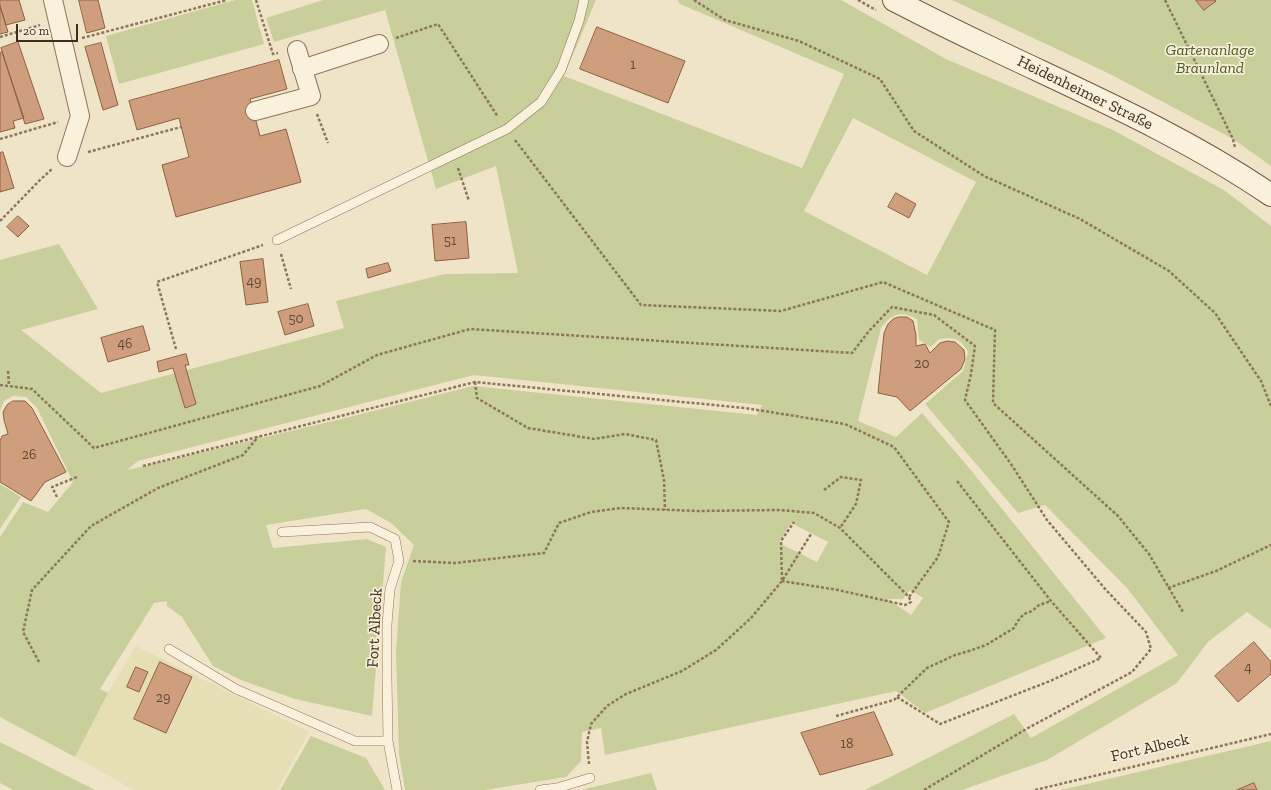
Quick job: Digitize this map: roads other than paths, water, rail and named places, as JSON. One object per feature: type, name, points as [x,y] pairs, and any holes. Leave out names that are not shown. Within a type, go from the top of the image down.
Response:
[{"type":"main road","name":"Heidenheimer Straße","points":[[894,0],[1172,136],[1240,174],[1271,195]]},
{"type":"street","points":[[53,0],[80,116],[67,157]]},
{"type":"street","points":[[302,69],[379,44]]},
{"type":"street","points":[[255,111],[311,96],[297,50]]},
{"type":"lane","points":[[277,240],[375,194],[454,154],[484,142],[507,129],[541,102],[561,70],[579,21],[584,0]]},
{"type":"lane","name":"Fort Albeck","points":[[282,532],[370,527],[395,539],[399,561],[390,589],[387,624],[388,741],[397,790]]},
{"type":"lane","points":[[169,649],[236,689],[355,741],[388,741]]},
{"type":"lane","points":[[540,790],[557,788],[590,778]]},
{"type":"park label","name":"Gartenanlage Braunland","points":[[1210,59]]}]
